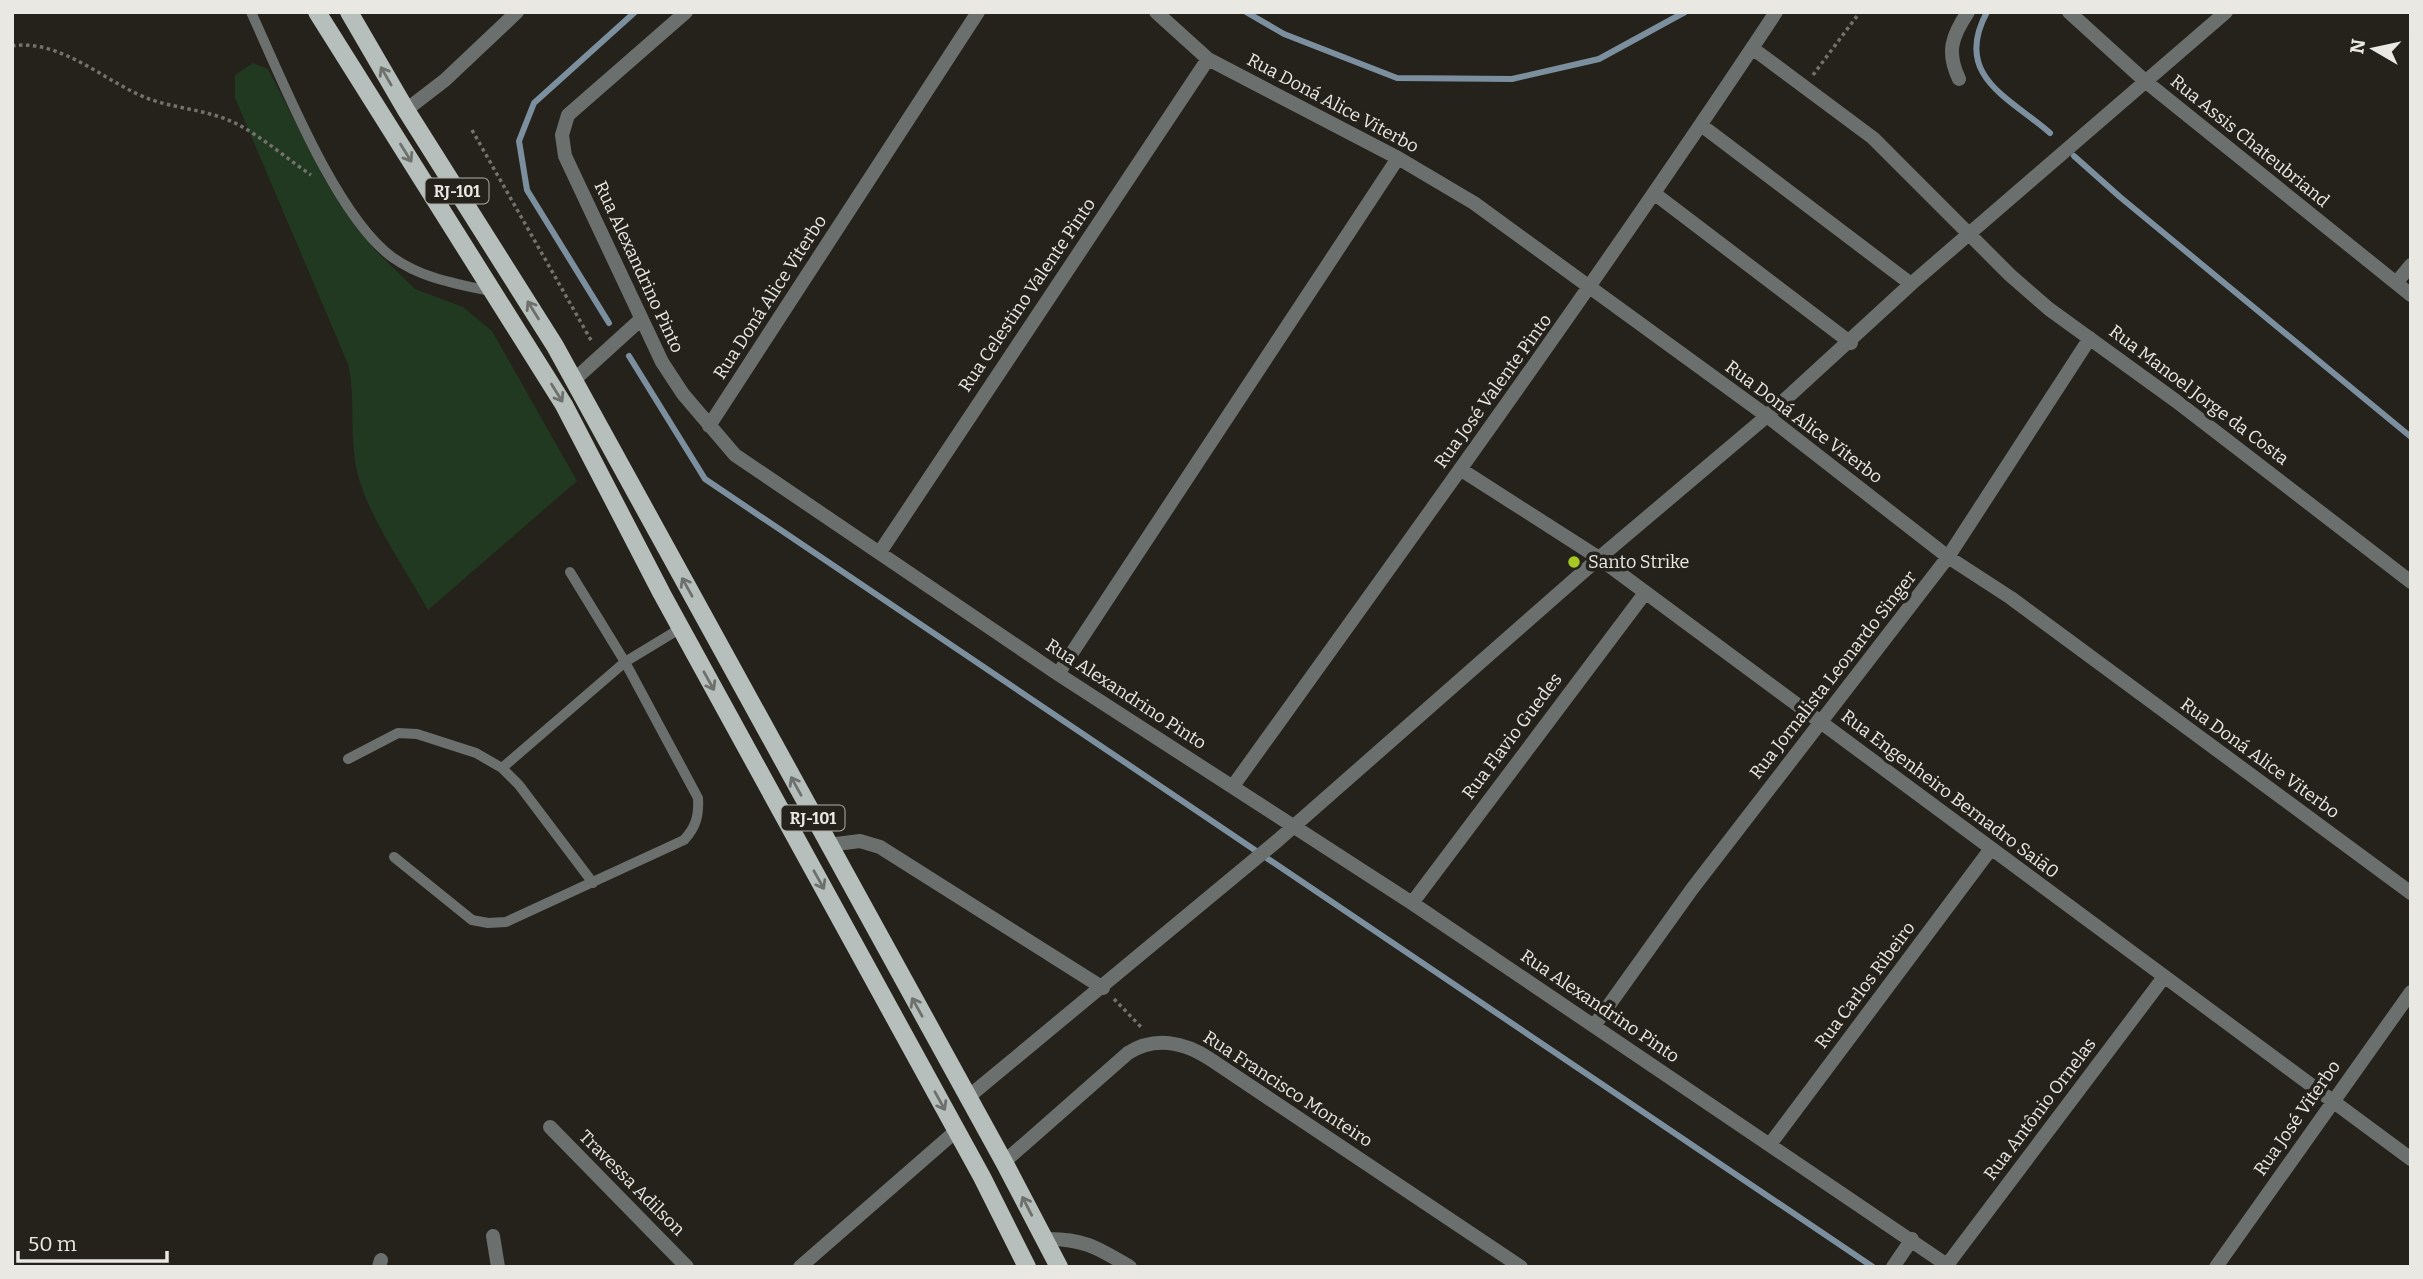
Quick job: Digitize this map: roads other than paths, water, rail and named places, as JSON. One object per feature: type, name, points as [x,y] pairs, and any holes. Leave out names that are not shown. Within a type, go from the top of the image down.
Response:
[{"type":"main road","name":"RJ-101","points":[[317,12],[564,405],[681,628],[956,1131],[1027,1267]]},
{"type":"main road","name":"RJ-101","points":[[349,12],[406,110],[574,380],[1004,1162],[1059,1267]]},
{"type":"street","points":[[406,110],[445,80],[517,12]]},
{"type":"street","name":"Rua Alexandrino Pinto","points":[[686,12],[568,115],[562,135],[565,156],[639,321],[669,373],[709,426],[736,455],[1058,674],[1295,826],[1771,1143],[1948,1266]]},
{"type":"street","name":"Rua Doná Alice Viterbo","points":[[709,426],[978,12]]},
{"type":"street","name":"Rua Doná Alice Viterbo","points":[[1156,12],[1208,59],[1398,159],[1474,203],[1768,416],[1948,557],[2011,598],[2411,893]]},
{"type":"street","name":"Rua José Valente Pinto","points":[[1233,786],[1590,287],[1776,12]]},
{"type":"street","points":[[1959,79],[1951,63],[1951,52],[1957,30],[1968,12]]},
{"type":"street","name":"Rua Assis Chateubriand","points":[[2068,12],[2145,82],[2411,295]]},
{"type":"street","points":[[967,1098],[1278,841],[1599,558],[1768,416],[1851,343],[1911,284],[2226,12]]},
{"type":"street","name":"Rua Manoel Jorge da Costa","points":[[1752,48],[1806,85],[1873,138],[2039,300],[2411,582]]},
{"type":"street","name":"Rua Celestino Valente Pinto","points":[[880,552],[1208,59]]},
{"type":"street","points":[[1701,125],[1911,284]]},
{"type":"street","points":[[1058,674],[1398,159]]},
{"type":"street","points":[[1655,194],[1851,343]]},
{"type":"street","points":[[2396,283],[2411,265]]},
{"type":"street","points":[[574,380],[639,321]]},
{"type":"street","name":"Rua Jornalista Leonardo Singer","points":[[1594,1026],[1692,889],[1948,557],[2090,338]]},
{"type":"street","name":"Rua Engenheiro Bernadro Saiā0","points":[[1460,469],[1599,558],[2411,1159]]},
{"type":"street","name":"Rua Flavio Guedes","points":[[1412,903],[1645,593]]},
{"type":"street","points":[[828,845],[860,841],[880,847],[1103,988]]},
{"type":"street","name":"Rua Carlos Ribeiro","points":[[1771,1143],[1990,850]]},
{"type":"street","name":"Rua Antônio Ornelas","points":[[1948,1266],[2164,977]]},
{"type":"street","name":"Rua José Viterbo","points":[[2216,1267],[2411,992]]},
{"type":"street","name":"Rua Francisco Monteiro","points":[[1004,1162],[1128,1053],[1156,1042],[1180,1045],[1203,1054],[1521,1267]]},
{"type":"street","name":"Travessa Adilson","points":[[550,1127],[687,1267]]},
{"type":"street","points":[[800,1267],[956,1131]]},
{"type":"street","points":[[493,1236],[498,1267]]},
{"type":"street","points":[[1044,1239],[1071,1238],[1091,1244],[1130,1267]]},
{"type":"street","points":[[1894,1266],[1912,1239]]},
{"type":"lane","points":[[251,12],[301,121],[343,198],[370,237],[393,258],[428,276],[494,292]]},
{"type":"lane","points":[[394,857],[472,920],[506,922],[684,840],[693,831],[699,815],[698,798],[625,662],[570,572]]},
{"type":"lane","points":[[502,768],[625,662],[681,628]]},
{"type":"lane","points":[[348,759],[398,733],[417,734],[476,753],[502,768],[519,785],[593,883]]},
{"type":"waterway","points":[[609,323],[527,190],[519,141],[534,103],[635,12]]},
{"type":"waterway","points":[[1246,12],[1284,34],[1397,78],[1512,79],[1599,59],[1685,12]]},
{"type":"waterway","points":[[1987,12],[1978,34],[1976,53],[1981,69],[2003,96],[2050,133]]},
{"type":"waterway","points":[[2074,156],[2411,437]]},
{"type":"waterway","points":[[629,356],[705,479],[1873,1267]]},
{"type":"place","name":"Santo Strike","points":[[1574,562]]}]
